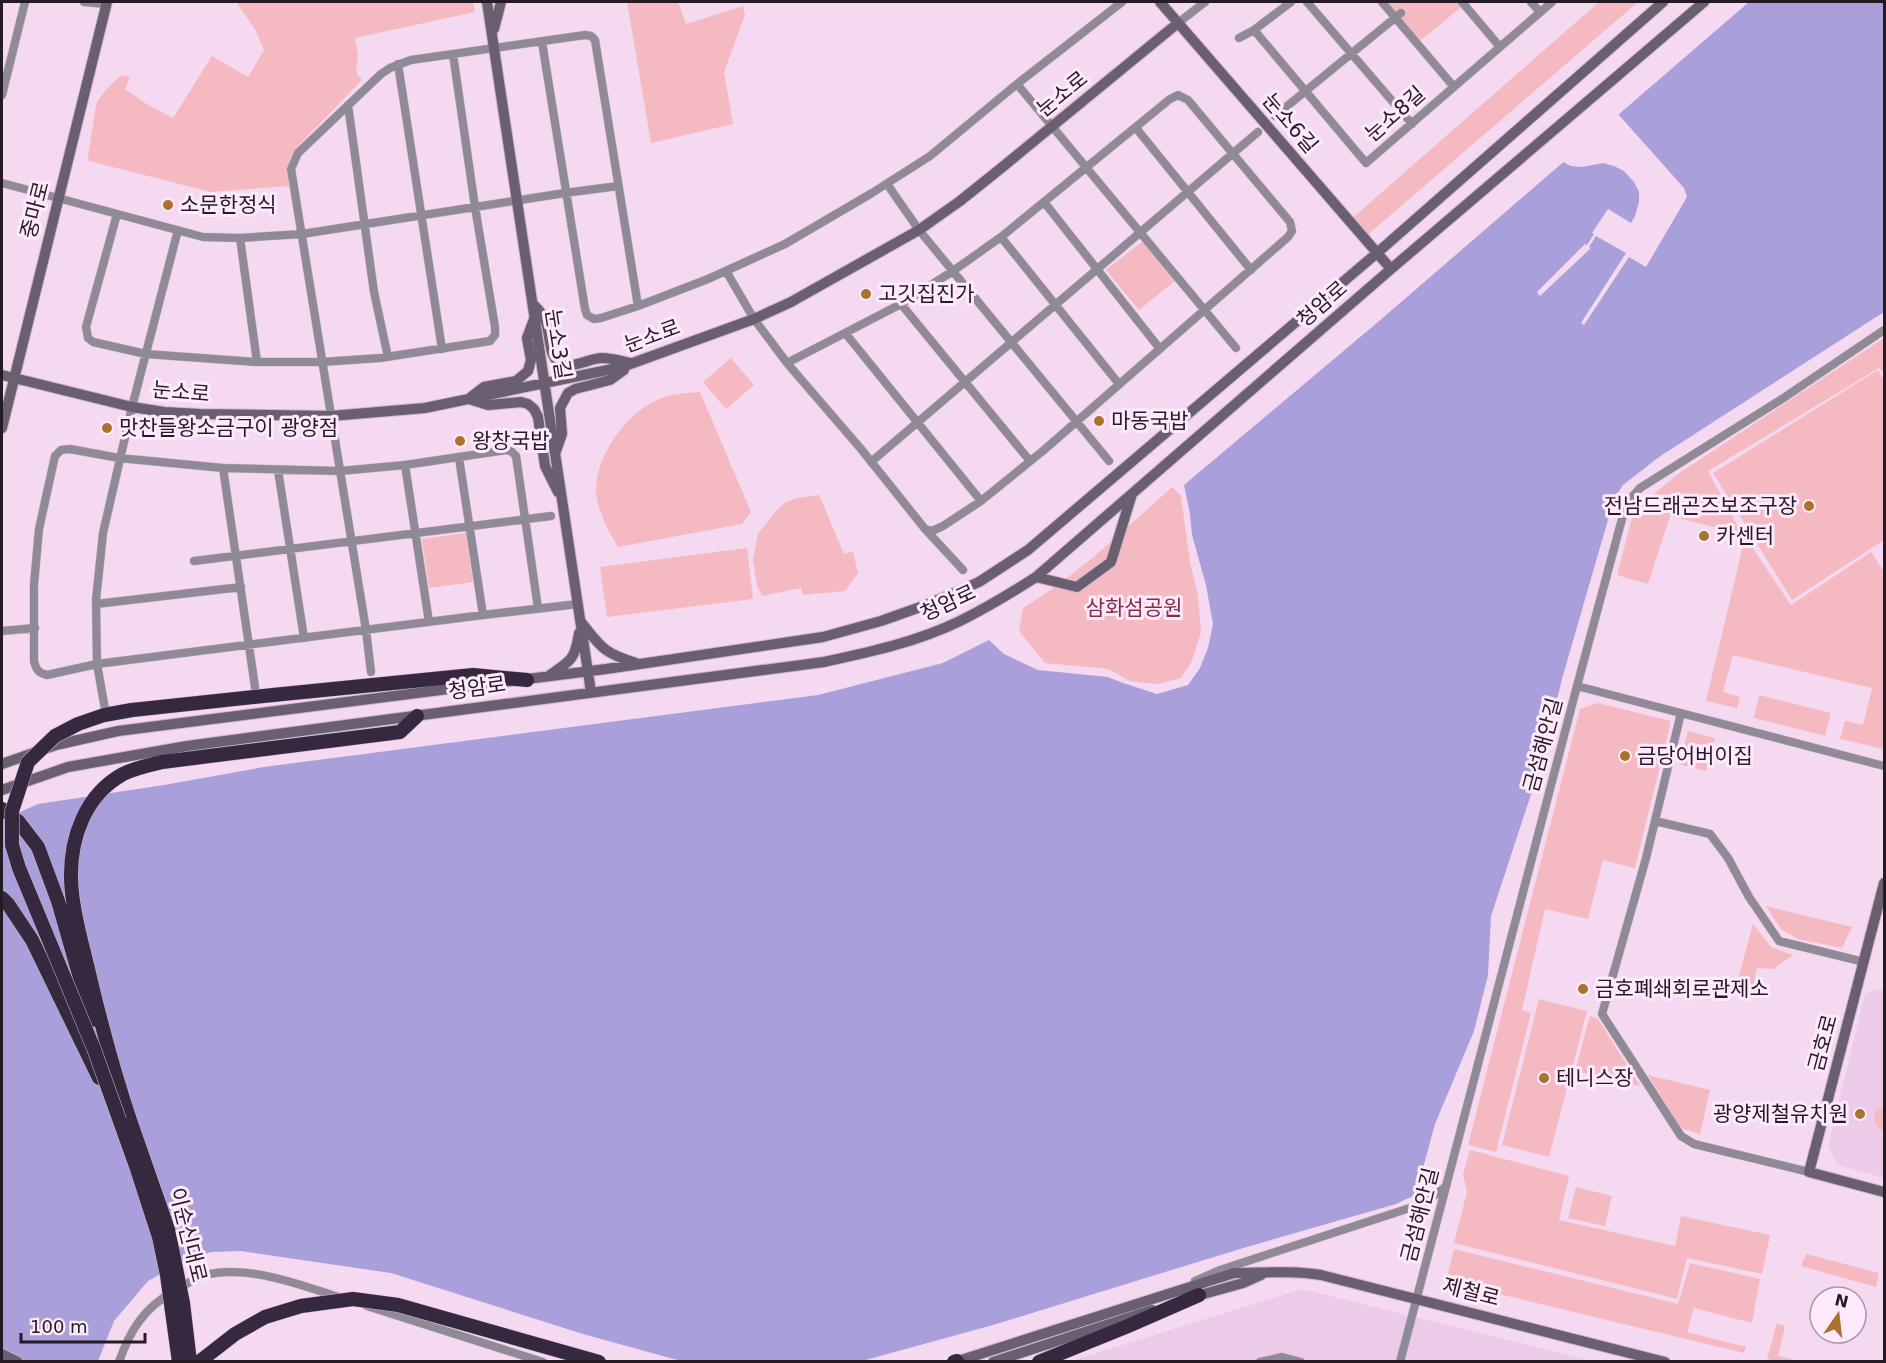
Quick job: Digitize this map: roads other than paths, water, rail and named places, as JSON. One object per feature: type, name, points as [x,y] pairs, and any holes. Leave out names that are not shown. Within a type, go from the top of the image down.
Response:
[{"type":"highway","points":[[126,1123],[19,868],[12,845],[12,811],[28,762],[55,736],[78,724],[104,715],[132,710],[473,675],[527,680]]},
{"type":"highway","points":[[126,1123],[83,947],[71,880],[72,854],[78,828],[94,800],[123,774],[143,766],[400,732],[417,716]]},
{"type":"highway","points":[[2,809],[18,821],[38,847],[49,873],[95,1032],[126,1123]]},
{"type":"highway","points":[[2,898],[32,940],[126,1123]]},
{"type":"highway","name":"이순신대로","points":[[126,1123],[159,1237],[167,1275],[179,1362]]},
{"type":"highway","name":"이순신대로","points":[[126,1123],[168,1229],[183,1303],[190,1362]]},
{"type":"highway","points":[[1039,1362],[1199,1295]]},
{"type":"highway","points":[[199,1362],[235,1334],[265,1317],[301,1306],[353,1299],[398,1305],[599,1362]]},
{"type":"main road","points":[[478,2],[491,29],[495,29],[501,2]]},
{"type":"main road","name":"눈소3길","points":[[487,2],[591,692]]},
{"type":"main road","name":"눈소6길","points":[[1160,2],[1391,269]]},
{"type":"main road","name":"청암로","points":[[2,764],[56,745],[118,731],[588,672],[823,637],[881,621],[979,582],[1028,550],[1377,253],[1663,2]]},
{"type":"main road","name":"청암로","points":[[2,790],[68,767],[187,746],[824,662],[880,650],[959,622],[1036,578],[1391,269],[1704,2]]},
{"type":"main road","name":"중마로","points":[[2,428],[107,3]]},
{"type":"main road","name":"눈소로","points":[[2,375],[132,407],[164,412],[331,416],[402,411],[622,368],[754,319],[791,302],[919,230],[960,201],[1178,23]]},
{"type":"main road","points":[[532,303],[544,318],[552,352],[561,363],[568,366],[576,365],[601,358],[633,363]]},
{"type":"main road","points":[[469,399],[484,387],[516,381],[528,371],[531,360],[527,338],[535,318]]},
{"type":"main road","points":[[555,454],[562,434],[560,408],[568,393],[575,388],[610,380],[633,363]]},
{"type":"main road","points":[[469,399],[488,405],[521,402],[534,409],[538,417],[545,466],[562,501]]},
{"type":"main road","points":[[1036,578],[1077,587],[1111,562],[1132,493]]},
{"type":"main road","points":[[580,621],[604,650],[622,659],[640,664]]},
{"type":"main road","points":[[546,677],[568,663],[576,653],[580,621]]},
{"type":"main road","name":"금호로","points":[[1809,1173],[1884,883]]},
{"type":"main road","points":[[1809,1173],[1884,1192]]},
{"type":"main road","name":"제철로","points":[[955,1361],[1234,1272],[1304,1272],[1417,1298],[1665,1362]]},
{"type":"main road","name":"제철로","points":[[993,1362],[1199,1295],[1243,1283],[1266,1273]]},
{"type":"main road","points":[[2,1354],[18,1362]]},
{"type":"street","points":[[2,95],[25,2]]},
{"type":"street","points":[[84,2],[107,3]]},
{"type":"street","points":[[542,42],[565,193],[587,315],[594,319],[638,306],[726,271],[785,244],[886,184],[930,156],[1122,2]]},
{"type":"street","name":"눈소로","points":[[1178,23],[1205,2]]},
{"type":"street","points":[[1239,38],[1254,30],[1291,2]]},
{"type":"street","points":[[1307,2],[1412,124]]},
{"type":"street","points":[[1382,2],[1398,15],[1454,87]]},
{"type":"street","points":[[1462,2],[1500,46]]},
{"type":"street","points":[[1531,2],[1540,12]]},
{"type":"street","name":"눈소8길","points":[[1254,30],[1366,163],[1552,2]]},
{"type":"street","points":[[1275,116],[1398,15]]},
{"type":"street","points":[[371,672],[291,169],[298,153],[381,74],[398,64],[411,60],[591,36],[596,40],[638,306]]},
{"type":"street","points":[[117,214],[86,327],[88,338],[93,342],[146,354],[257,362],[322,362],[387,357],[490,341],[495,336],[495,327],[453,54]]},
{"type":"street","points":[[398,64],[442,349]]},
{"type":"street","points":[[1017,84],[1236,348]]},
{"type":"street","points":[[787,363],[902,304],[953,271],[1001,237],[1170,99],[1178,95],[1184,97],[1233,153],[1290,222],[1292,231],[1288,237],[981,501],[943,526],[932,531],[925,529]]},
{"type":"street","points":[[348,105],[374,292],[387,357]]},
{"type":"street","points":[[1136,128],[1251,270]]},
{"type":"street","points":[[871,462],[1258,132]]},
{"type":"street","points":[[2,183],[203,237],[240,238],[302,234],[618,186]]},
{"type":"street","points":[[886,184],[919,230],[1109,461]]},
{"type":"street","points":[[1044,202],[1160,349]]},
{"type":"street","points":[[105,709],[97,664],[96,604],[103,533],[119,458],[178,230]]},
{"type":"street","points":[[1001,237],[1119,384]]},
{"type":"street","points":[[240,238],[257,362]]},
{"type":"street","points":[[726,271],[754,319],[787,363],[925,529],[963,570]]},
{"type":"street","points":[[902,304],[1030,461]]},
{"type":"street","name":"금섬해안길","points":[[1400,1362],[1626,504],[1640,488],[1782,399],[1884,330]]},
{"type":"street","points":[[846,334],[981,501]]},
{"type":"street","points":[[538,608],[516,456],[511,451],[340,471],[223,468],[119,458],[70,449],[61,450],[56,456],[39,529],[34,584],[34,661],[36,669],[47,675],[97,664],[578,604]]},
{"type":"street","points":[[459,458],[483,615]]},
{"type":"street","points":[[405,465],[429,622]]},
{"type":"street","points":[[223,468],[255,687]]},
{"type":"street","points":[[278,470],[304,638]]},
{"type":"street","points":[[194,561],[551,516]]},
{"type":"street","points":[[96,604],[241,587]]},
{"type":"street","points":[[2,631],[35,628]]},
{"type":"street","points":[[1577,686],[1884,766]]},
{"type":"street","points":[[1681,713],[1630,918],[1602,1014],[1681,1136],[1694,1144],[1809,1173]]},
{"type":"street","points":[[1655,821],[1710,834],[1728,858],[1749,897],[1779,941],[1864,962]]},
{"type":"street","points":[[1165,1294],[1220,1270],[1425,1203],[1445,1187]]},
{"type":"street","points":[[119,1362],[127,1340],[144,1313],[160,1299],[202,1276],[236,1272],[294,1283],[543,1362]]},
{"type":"street","points":[[1260,1362],[1282,1357],[1301,1362]]},
{"type":"place","name":"소문한정식","points":[[168,205]]},
{"type":"place","name":"고깃집진가","points":[[866,294]]},
{"type":"place","name":"마동국밥","points":[[1099,421]]},
{"type":"place","name":"맛찬들왕소금구이 광양점","points":[[107,428]]},
{"type":"place","name":"왕창국밥","points":[[460,441]]},
{"type":"place","name":"전남드래곤즈보조구장","points":[[1809,506]]},
{"type":"place","name":"카센터","points":[[1704,536]]},
{"type":"place","name":"금당어버이집","points":[[1625,756]]},
{"type":"place","name":"금호폐쇄회로관제소","points":[[1583,989]]},
{"type":"place","name":"테니스장","points":[[1544,1078]]},
{"type":"place","name":"광양제철유치원","points":[[1860,1114]]},
{"type":"park label","name":"삼화섬공원","points":[[1134,608]]}]
